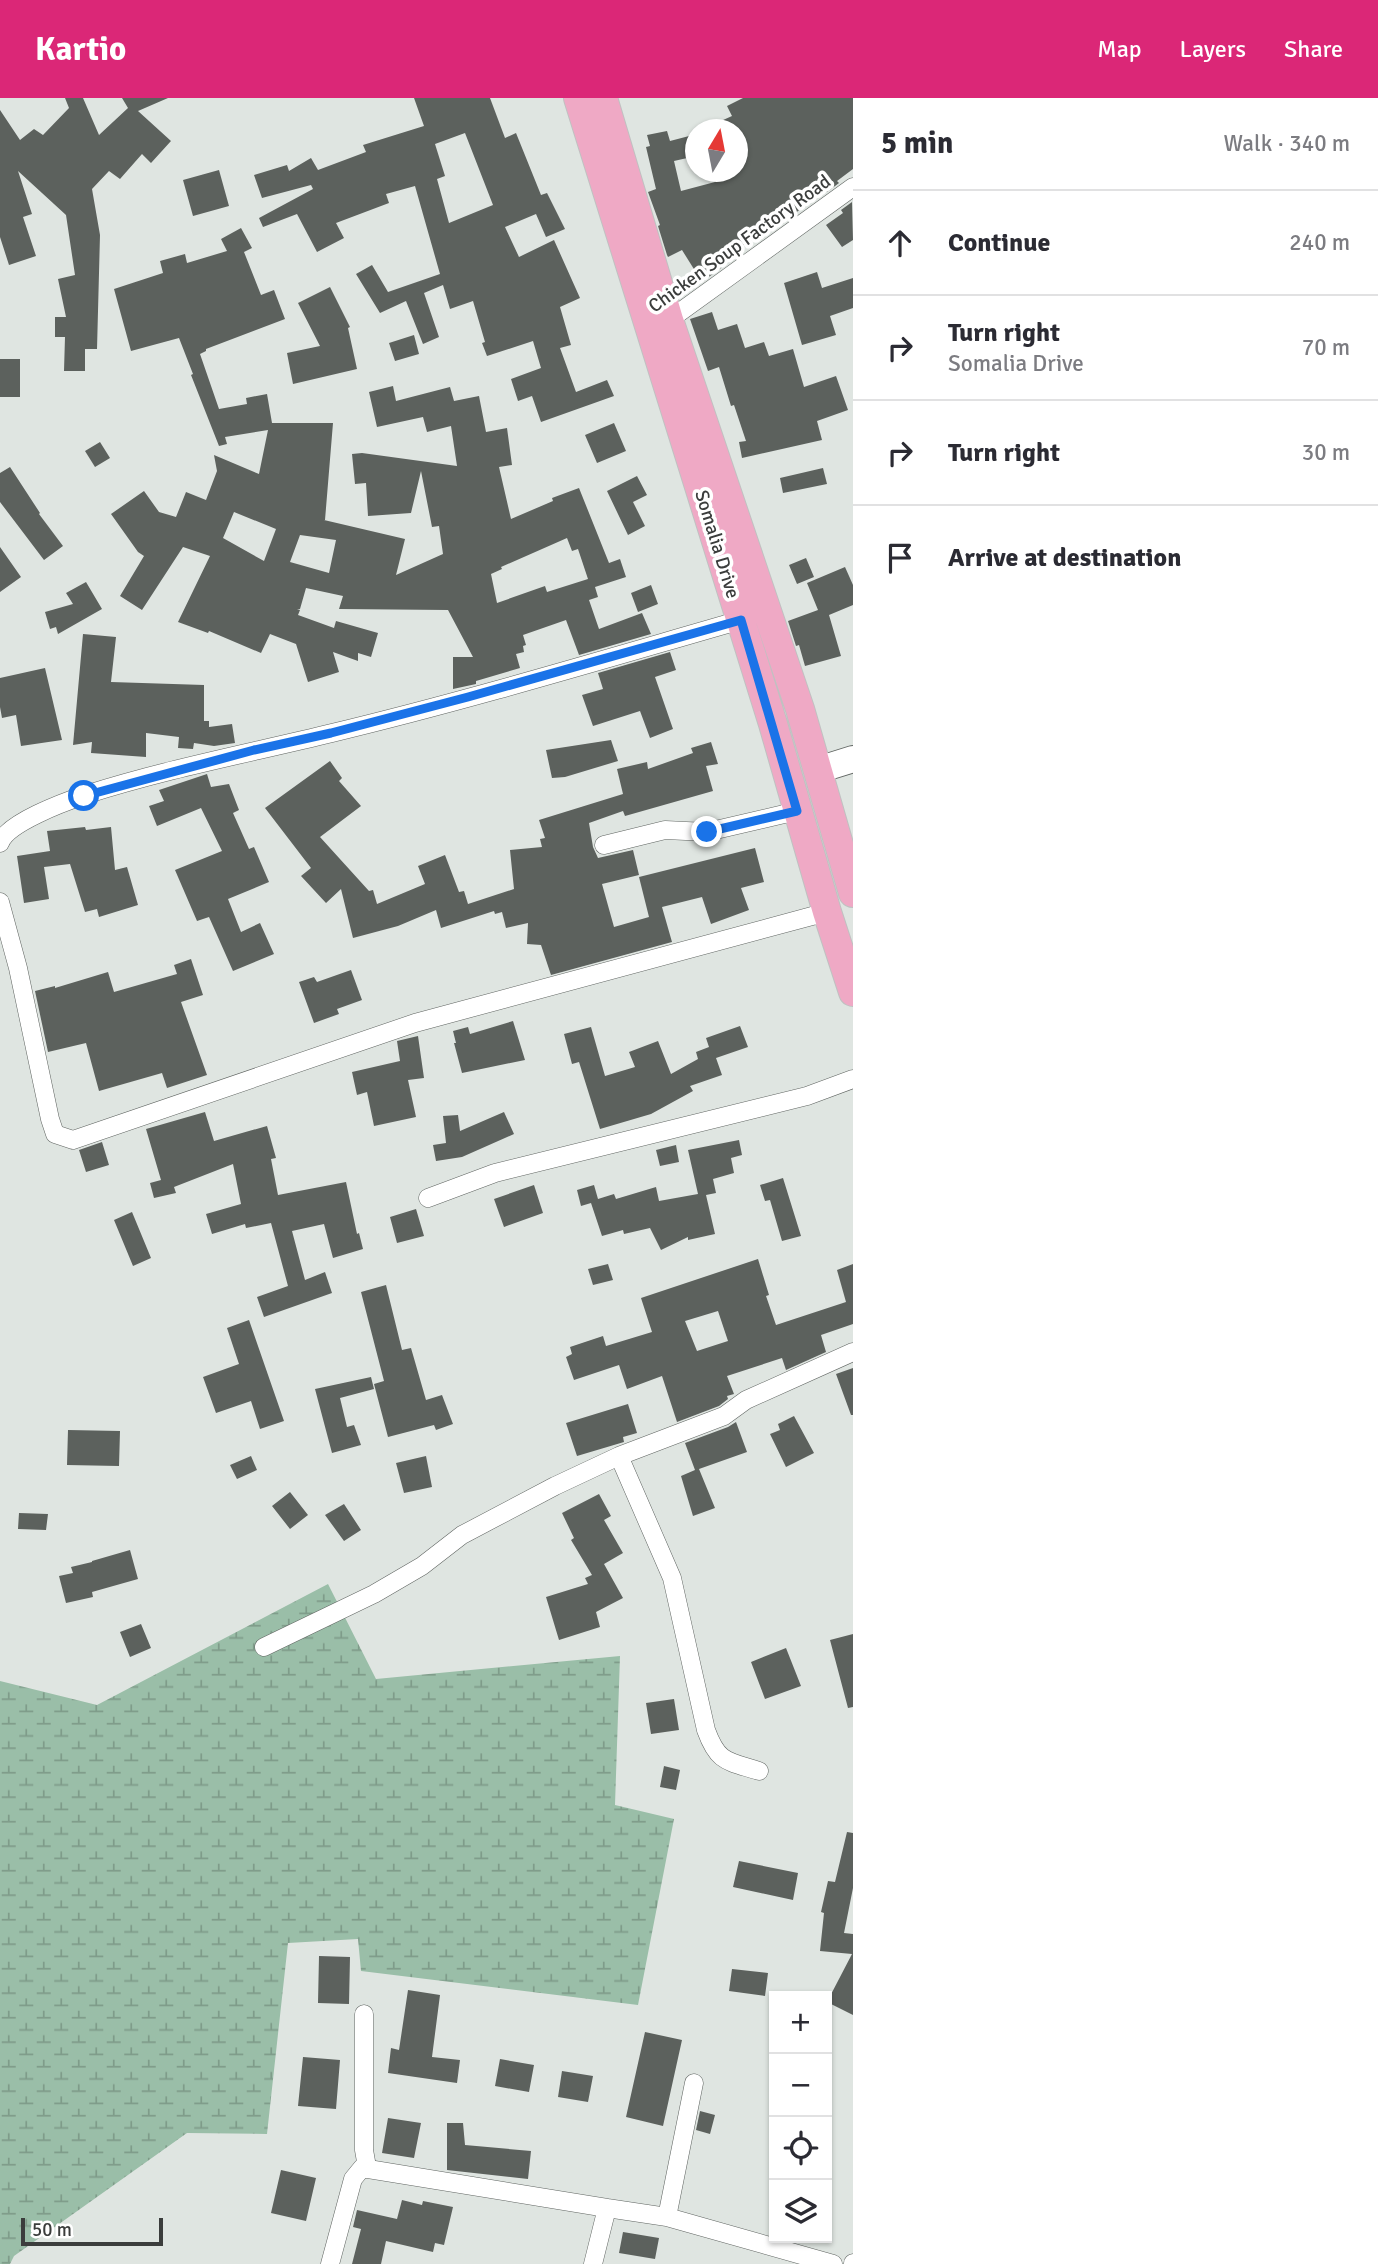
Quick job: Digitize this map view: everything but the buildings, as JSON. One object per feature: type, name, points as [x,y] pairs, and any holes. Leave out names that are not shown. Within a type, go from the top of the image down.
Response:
[{"type":"main road","name":"Somalia Drive","points":[[578,98],[800,709],[853,893]]},
{"type":"main road","name":"Somalia Drive","points":[[603,98],[660,327],[741,620],[853,992]]},
{"type":"street","name":"Chicken Soup Factory Road","points":[[660,327],[853,187]]},
{"type":"street","points":[[0,843],[18,823],[84,796],[254,750],[442,704],[741,620]]},
{"type":"street","points":[[818,770],[853,759]]},
{"type":"street","points":[[604,845],[665,830],[707,832],[797,811]]},
{"type":"street","points":[[0,902],[18,968],[50,1119],[55,1134],[73,1140],[415,1023],[827,912]]},
{"type":"street","points":[[428,1198],[495,1173],[807,1096],[853,1079]]},
{"type":"street","points":[[264,1647],[374,1594],[422,1566],[462,1535],[555,1486],[619,1456],[724,1416],[747,1400],[853,1352]]},
{"type":"street","points":[[619,1456],[672,1578],[706,1730],[713,1749],[724,1760],[759,1771]]},
{"type":"street","points":[[364,2014],[363,2150],[367,2167]]},
{"type":"street","points":[[667,2217],[694,2083]]},
{"type":"street","points":[[330,2264],[353,2179],[362,2168],[367,2167],[667,2217],[833,2264]]},
{"type":"street","points":[[593,2264],[607,2208]]},
{"type":"green space","points":[[328,1584],[376,1679],[620,1656],[615,1805],[674,1819],[638,2005],[361,1971],[358,1939],[288,1943],[267,2134],[187,2133],[14,2256],[10,2264],[0,2264],[0,1681],[97,1705]]},
{"type":"route","points":[[84,796],[254,750],[468,697],[741,620],[797,811],[707,832]]}]
